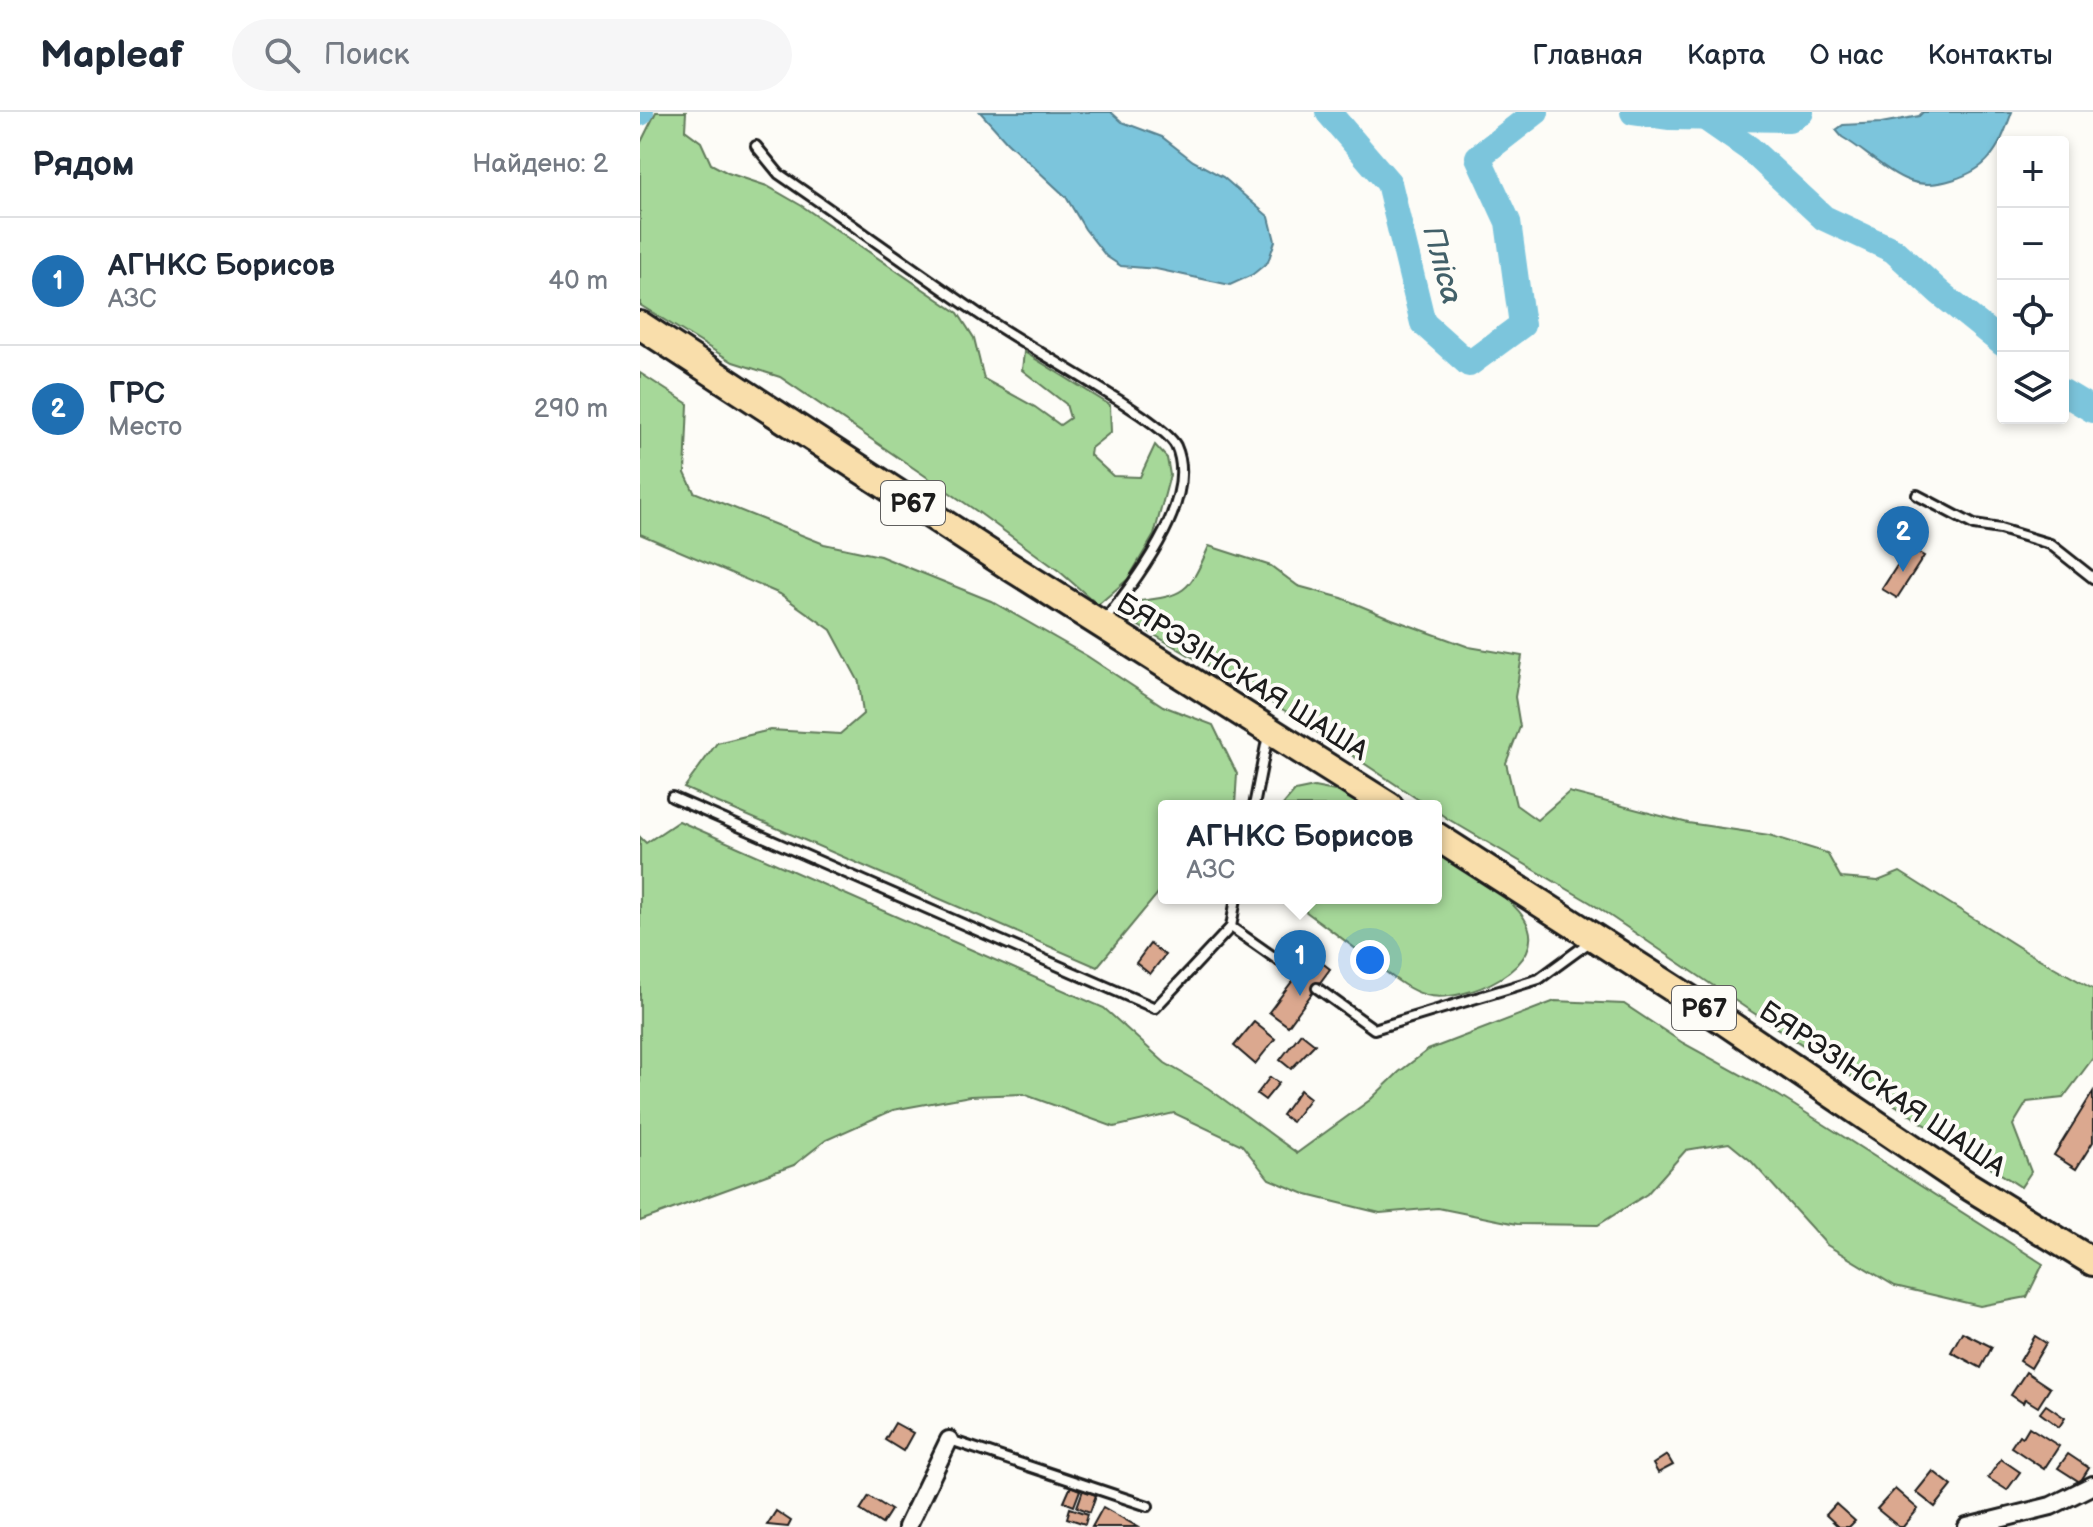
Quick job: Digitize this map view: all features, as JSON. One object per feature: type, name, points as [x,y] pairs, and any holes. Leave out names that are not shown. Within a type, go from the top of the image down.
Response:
[{"type":"main road","name":"БЯРЭЗІНСКАЯ ШАША","points":[[640,325],[1380,800]]},
{"type":"main road","name":"БЯРЭЗІНСКАЯ ШАША","points":[[1442,840],[1596,937],[1967,1185],[2093,1262]]},
{"type":"street","points":[[907,1527],[949,1440]]},
{"type":"street","points":[[1967,1527],[2051,1506],[2093,1485]]},
{"type":"lane","points":[[756,146],[779,174],[981,315],[1115,398],[1166,434],[1176,446],[1182,472],[1166,526],[1141,572],[1102,624]]},
{"type":"lane","points":[[1917,495],[1974,525],[2000,529],[2050,544],[2093,578]]},
{"type":"lane","points":[[1255,800],[1269,730]]},
{"type":"lane","points":[[672,797],[1155,1008],[1231,927],[1235,904]]},
{"type":"lane","points":[[1231,927],[1298,974]]},
{"type":"lane","points":[[1317,988],[1374,1029],[1539,979],[1596,937]]},
{"type":"lane","points":[[949,1440],[1148,1506]]},
{"type":"green space","points":[[656,112],[686,112],[685,130],[701,142],[711,164],[767,186],[802,206],[958,313],[974,338],[984,379],[1035,407],[1060,425],[1070,418],[1066,404],[1022,370],[1024,352],[1110,405],[1111,432],[1091,448],[1090,455],[1113,476],[1140,477],[1155,445],[1167,458],[1170,475],[1154,535],[1128,579],[1098,605],[1059,571],[978,512],[780,377],[733,362],[640,305],[640,144]]},
{"type":"green space","points":[[640,373],[688,404],[685,473],[694,492],[824,544],[880,556],[991,601],[1087,656],[1163,706],[1213,725],[1237,774],[1235,800],[1158,800],[1158,893],[1097,967],[684,788],[717,743],[770,730],[840,734],[863,714],[859,682],[831,630],[780,594],[640,534]]},
{"type":"green space","points":[[1209,546],[1271,566],[1298,586],[1342,598],[1469,647],[1522,656],[1515,697],[1520,727],[1506,763],[1516,805],[1537,820],[1569,792],[1688,823],[1769,835],[1827,853],[1841,878],[1878,881],[1900,872],[2025,951],[2093,989],[2093,1058],[2063,1098],[2027,1102],[2013,1125],[2031,1172],[2021,1187],[1591,903],[1442,815],[1442,800],[1419,800],[1287,712],[1125,618],[1134,602],[1175,594],[1183,590],[1196,574]]},
{"type":"green space","points":[[1314,787],[1340,792],[1354,800],[1287,800],[1295,791]]},
{"type":"green space","points":[[679,821],[1104,1008],[1165,1063],[1208,1088],[1297,1153],[1370,1100],[1428,1050],[1555,1001],[1624,1004],[1683,1043],[1778,1095],[2043,1264],[2027,1297],[1980,1306],[1895,1286],[1827,1245],[1751,1161],[1729,1143],[1686,1150],[1647,1194],[1598,1225],[1517,1224],[1438,1208],[1380,1213],[1307,1195],[1269,1179],[1242,1145],[1174,1113],[1114,1127],[1023,1094],[970,1096],[893,1110],[826,1140],[794,1165],[640,1221],[640,837],[646,843]]},
{"type":"green space","points":[[1442,857],[1507,899],[1524,918],[1530,936],[1527,952],[1516,966],[1500,978],[1481,988],[1442,997],[1426,995],[1392,977],[1298,904],[1442,904]]},
{"type":"water","points":[[980,112],[1111,112],[1122,122],[1162,137],[1193,161],[1223,177],[1269,217],[1275,241],[1268,262],[1252,275],[1230,285],[1156,269],[1121,266],[1106,256],[1066,197]]},
{"type":"water","points":[[1923,112],[2012,112],[2003,136],[1997,136],[1997,147],[1983,164],[1953,180],[1931,184],[1910,181],[1893,173],[1836,130],[1843,125],[1881,123],[1919,116]]},
{"type":"building","points":[[1909,547],[1924,556],[1897,598],[1882,589]]},
{"type":"building","points":[[1150,944],[1165,955],[1150,974],[1136,963]]},
{"type":"building","points":[[1312,955],[1330,969],[1288,1026],[1269,1012]]},
{"type":"building","points":[[1254,1022],[1275,1039],[1255,1064],[1234,1046]]},
{"type":"building","points":[[1301,1033],[1315,1044],[1291,1069],[1280,1060]]},
{"type":"building","points":[[1270,1077],[1279,1083],[1265,1100],[1257,1094]]},
{"type":"building","points":[[1300,1090],[1310,1098],[1292,1122],[1282,1115]]},
{"type":"building","points":[[2093,1092],[2093,1142],[2076,1169],[2054,1155]]},
{"type":"building","points":[[1962,1332],[1992,1347],[1981,1368],[1951,1352]]},
{"type":"building","points":[[2035,1336],[2046,1343],[2031,1368],[2020,1361]]},
{"type":"building","points":[[2026,1372],[2050,1388],[2038,1407],[2025,1399],[2023,1403],[2011,1395]]},
{"type":"building","points":[[2046,1405],[2065,1418],[2059,1427],[2040,1413]]},
{"type":"building","points":[[895,1423],[913,1433],[903,1451],[885,1440]]},
{"type":"building","points":[[2029,1427],[2059,1446],[2044,1469],[2011,1447]]},
{"type":"building","points":[[2068,1454],[2089,1468],[2080,1482],[2058,1468]]},
{"type":"building","points":[[1667,1455],[1673,1465],[1658,1473],[1653,1464]]},
{"type":"building","points":[[2001,1459],[2020,1472],[2007,1490],[1988,1478]]},
{"type":"building","points":[[1933,1471],[1952,1486],[1935,1507],[1916,1492]]},
{"type":"building","points":[[1071,1486],[1080,1490],[1074,1506],[1064,1502]]},
{"type":"building","points":[[1895,1489],[1918,1509],[1903,1527],[1877,1509]]},
{"type":"building","points":[[1083,1490],[1096,1495],[1090,1512],[1077,1507]]},
{"type":"building","points":[[869,1496],[891,1510],[882,1524],[860,1510]]},
{"type":"building","points":[[1836,1504],[1855,1521],[1849,1527],[1839,1527],[1826,1515]]},
{"type":"building","points":[[1103,1507],[1138,1527],[1092,1527]]},
{"type":"building","points":[[1070,1508],[1088,1514],[1085,1524],[1067,1518]]},
{"type":"building","points":[[776,1511],[791,1521],[788,1527],[767,1525]]},
{"type":"waterway","name":"Пліса","points":[[1328,112],[1389,183],[1423,323],[1469,364],[1522,325],[1508,222],[1478,157],[1536,112]]},
{"type":"waterway","name":"Пліса","points":[[1633,112],[1670,117],[1789,119],[1801,112]]},
{"type":"waterway","points":[[1704,117],[1750,149],[1824,218],[1893,250],[1997,339]]},
{"type":"waterway","points":[[2069,396],[2093,410]]},
{"type":"place","name":"ГРС","points":[[1903,572]]},
{"type":"place","name":"АГНКС Борисов","points":[[1300,996]]}]
